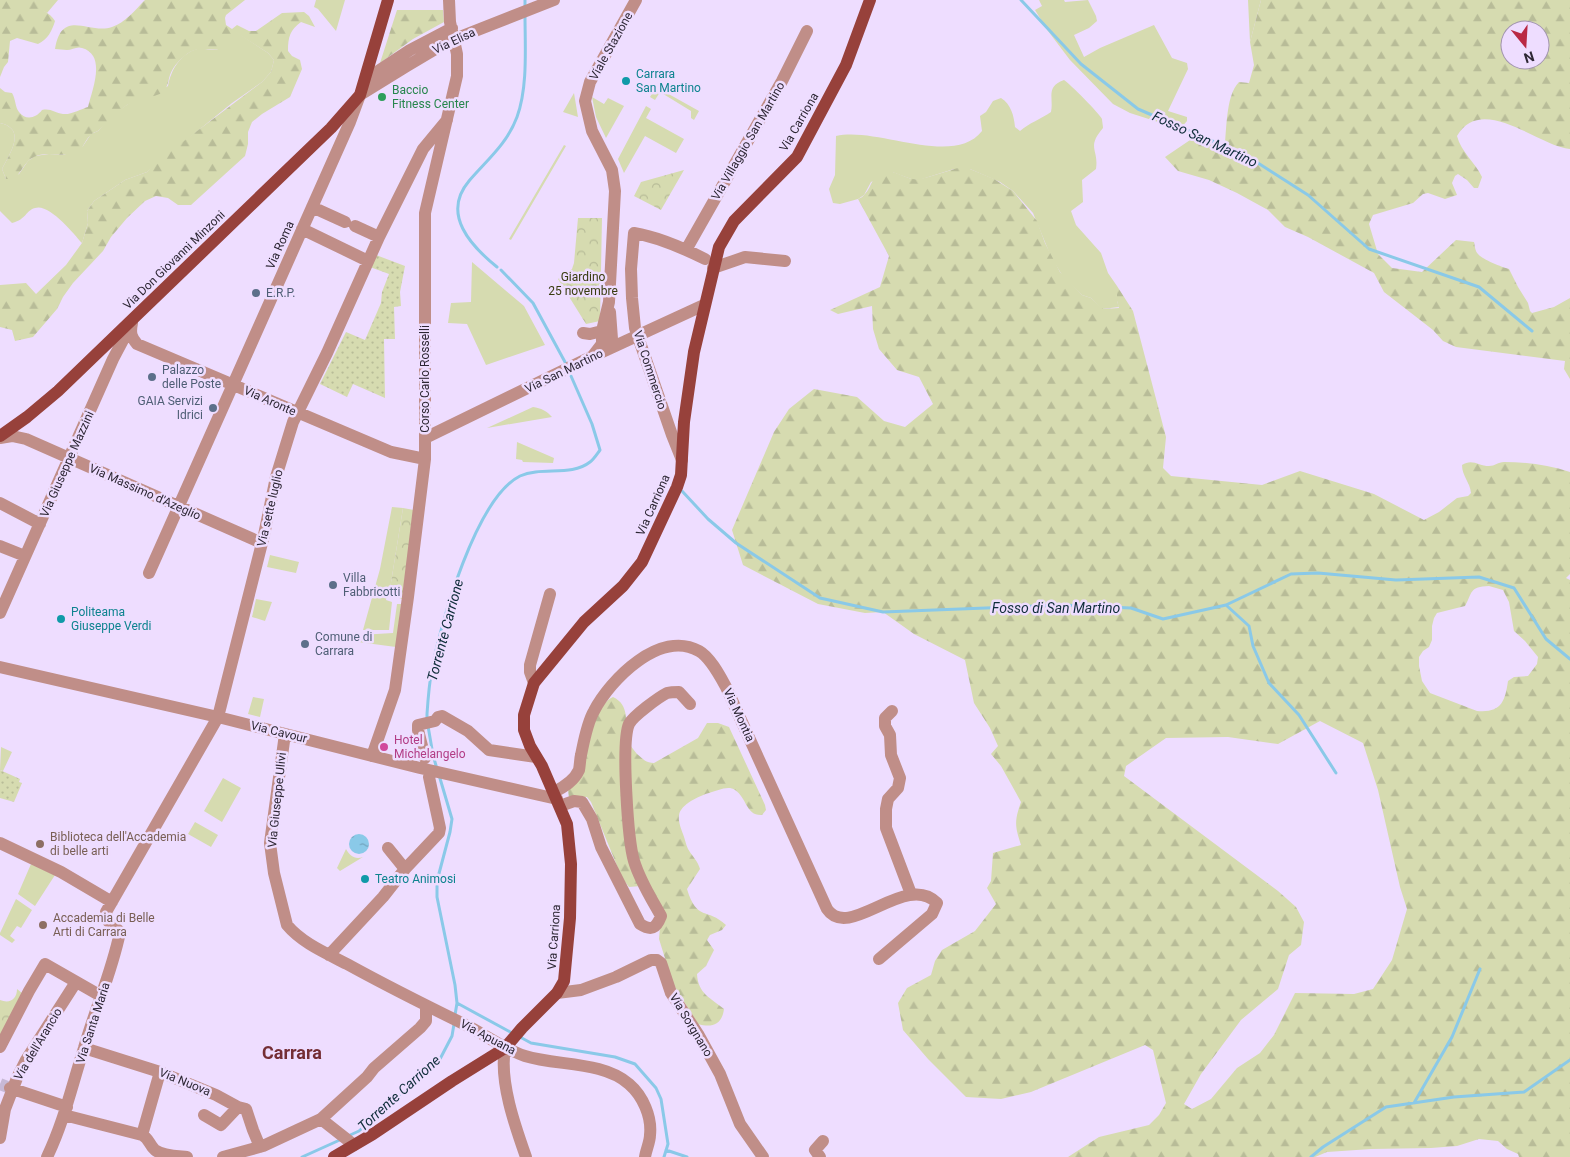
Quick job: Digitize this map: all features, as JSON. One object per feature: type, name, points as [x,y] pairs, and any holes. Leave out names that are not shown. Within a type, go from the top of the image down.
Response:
[{"type":"main road","name":"Via Roma","points":[[360,95],[388,0]]},
{"type":"main road","name":"Via Carriona","points":[[334,1157],[348,1140],[485,1066],[508,1045],[557,992],[564,981],[570,918],[570,844],[567,824],[524,730],[524,715],[534,683],[582,625],[622,586],[642,562],[681,475],[684,422],[709,264],[734,221],[797,157],[846,65],[870,0]]},
{"type":"main road","name":"Via Don Giovanni Minzoni","points":[[0,437],[58,392],[104,345],[134,320],[265,190],[331,128],[360,95]]},
{"type":"street","name":"Corso Carlo Rosselli","points":[[372,756],[395,690],[425,459],[425,213],[454,89],[458,63],[449,0]]},
{"type":"street","name":"Via Elisa","points":[[360,95],[447,42],[554,0]]},
{"type":"street","name":"Viale Stazione","points":[[608,302],[614,181],[612,170],[592,130],[585,101],[590,82],[636,0]]},
{"type":"street","points":[[366,79],[410,50],[452,28]]},
{"type":"street","name":"Via Villaggio San Martino","points":[[686,250],[782,81],[807,31]]},
{"type":"street","name":"Via Roma","points":[[149,573],[350,122],[360,95]]},
{"type":"street","name":"Via sette luglio","points":[[112,902],[218,717],[262,543],[276,477],[297,413],[327,353],[379,237],[423,149],[447,120]]},
{"type":"street","points":[[312,207],[379,237]]},
{"type":"street","points":[[302,230],[368,261]]},
{"type":"street","name":"Via Commercio","points":[[682,460],[636,336],[631,269],[634,233],[650,236],[686,250],[709,264]]},
{"type":"street","points":[[709,264],[745,257],[785,261]]},
{"type":"street","points":[[608,302],[614,316],[623,329],[636,336]]},
{"type":"street","points":[[590,357],[602,344],[602,331],[608,302]]},
{"type":"street","points":[[608,302],[612,332],[612,339],[608,349]]},
{"type":"street","name":"Via San Martino","points":[[425,438],[590,357],[704,304]]},
{"type":"street","points":[[614,316],[626,321],[634,320]]},
{"type":"street","name":"Via Aronte","points":[[134,320],[130,332],[138,344],[391,452],[425,459]]},
{"type":"street","name":"Via Giuseppe Mazzini","points":[[0,613],[113,359],[134,320]]},
{"type":"street","points":[[583,334],[602,331]]},
{"type":"street","name":"Via Massimo d'Azeglio","points":[[0,437],[12,436],[26,439],[69,458],[181,501],[262,543]]},
{"type":"street","points":[[0,503],[40,524]]},
{"type":"street","points":[[0,546],[25,556]]},
{"type":"street","name":"Via Carriona","points":[[534,683],[530,672],[530,664],[550,594]]},
{"type":"street","name":"Via Montia","points":[[557,799],[579,770],[592,713],[606,690],[625,671],[641,659],[662,648],[677,644],[684,645],[700,651],[718,672],[831,916],[838,919],[849,918],[911,894]]},
{"type":"street","name":"Via Cavour","points":[[0,668],[218,717],[372,756],[423,763],[445,773],[557,799]]},
{"type":"street","points":[[557,799],[582,802],[592,819],[601,847],[640,924],[648,929],[654,928],[659,923],[661,916],[642,881],[634,861],[629,836],[626,744],[630,723],[651,704],[669,692],[679,692],[690,704]]},
{"type":"street","points":[[879,959],[932,914],[937,903],[928,895],[911,894],[886,828],[888,799],[898,788],[900,778],[891,755],[890,735],[885,726],[885,718],[892,711]]},
{"type":"street","points":[[423,763],[418,727],[435,721],[438,717],[442,716],[468,731],[489,750],[536,757]]},
{"type":"street","name":"Via Giuseppe Ulivi","points":[[285,734],[270,844],[274,873],[287,925]]},
{"type":"street","points":[[329,955],[439,833],[440,828],[429,778]]},
{"type":"street","points":[[0,843],[61,872],[112,902]]},
{"type":"street","points":[[388,848],[405,869]]},
{"type":"street","name":"Via Santa Maria","points":[[47,1157],[66,1111],[84,1048],[117,949],[116,934],[108,921],[106,912],[112,902]]},
{"type":"street","name":"Via Apuana","points":[[287,925],[293,932],[329,955],[426,1006],[508,1045],[526,1056],[612,1073],[629,1084],[644,1103],[649,1118],[650,1135],[645,1157]]},
{"type":"street","name":"Via Sorgnano","points":[[557,992],[581,990],[616,977],[651,960],[657,960],[661,964],[671,993],[698,1034],[720,1074],[740,1124],[763,1157]]},
{"type":"street","points":[[0,1047],[45,964],[101,996]]},
{"type":"street","name":"Via dell'Arancio","points":[[0,1138],[11,1088],[26,1060],[76,982]]},
{"type":"street","points":[[223,1157],[260,1147],[321,1118],[420,1028],[426,1021],[426,1006]]},
{"type":"street","points":[[508,1045],[503,1058],[505,1076],[513,1118],[526,1157]]},
{"type":"street","name":"Via Nuova","points":[[84,1048],[160,1072],[246,1109],[252,1130],[260,1147]]},
{"type":"street","points":[[485,1066],[495,1067],[505,1076]]},
{"type":"street","points":[[142,1135],[160,1072]]},
{"type":"street","points":[[11,1088],[66,1111],[142,1135],[161,1153],[187,1157]]},
{"type":"street","points":[[204,1116],[221,1125],[238,1107]]},
{"type":"street","points":[[321,1118],[348,1140]]},
{"type":"street","points":[[820,1157],[815,1150],[823,1141]]},
{"type":"green space","points":[[0,0],[35,0],[55,21],[49,34],[38,44],[17,38],[10,41],[8,62],[0,77]]},
{"type":"green space","points":[[35,0],[58,0],[47,13],[37,6]]},
{"type":"green space","points":[[145,0],[245,0],[226,15],[226,25],[232,29],[237,25],[249,31],[256,31],[282,13],[304,12],[309,16],[315,27],[301,22],[292,31],[289,38],[288,51],[292,56],[300,60],[302,69],[290,97],[252,122],[248,132],[245,156],[191,205],[178,205],[168,198],[156,196],[145,201],[127,218],[111,237],[103,251],[73,283],[57,309],[33,337],[15,341],[12,330],[0,327],[0,285],[26,283],[36,294],[66,265],[82,243],[88,223],[87,211],[94,201],[125,180],[147,172],[164,156],[262,82],[271,72],[274,60],[268,53],[232,30],[227,46],[217,50],[197,50],[187,54],[173,68],[163,92],[127,105],[98,131],[93,133],[78,151],[68,155],[39,155],[28,161],[14,179],[6,179],[2,169],[12,149],[15,136],[13,130],[0,123],[0,88],[5,92],[12,93],[18,110],[25,117],[34,117],[42,110],[66,114],[88,107],[96,74],[94,58],[90,52],[80,48],[55,49],[59,36],[64,29],[70,26],[78,25],[103,29],[117,25],[130,16]]},
{"type":"green space","points":[[316,0],[345,0],[336,31],[318,9],[314,7]]},
{"type":"green space","points":[[1039,0],[1064,0],[1065,2],[1088,0],[1097,21],[1089,28],[1074,35],[1084,57],[1100,48],[1154,25],[1172,58],[1187,63],[1188,69],[1168,111],[1187,117],[1187,121],[1180,129],[1130,113],[1113,104],[1070,60],[1048,31],[1035,10],[1042,6]]},
{"type":"green space","points":[[1248,0],[1261,0],[1250,42]]},
{"type":"green space","points":[[1261,0],[1570,0],[1570,149],[1557,146],[1511,125],[1495,120],[1481,119],[1468,124],[1457,136],[1482,177],[1478,188],[1474,188],[1458,174],[1452,183],[1457,195],[1445,199],[1428,193],[1423,194],[1413,203],[1373,215],[1369,224],[1378,254],[1392,268],[1422,272],[1456,240],[1474,242],[1476,251],[1480,256],[1509,269],[1532,313],[1554,307],[1570,298],[1570,379],[1564,369],[1565,361],[1456,347],[1443,341],[1433,330],[1384,292],[1374,273],[1308,237],[1285,227],[1268,210],[1237,193],[1209,180],[1178,171],[1165,157],[1196,136],[1224,152],[1227,115],[1231,96],[1239,82],[1249,83],[1254,65],[1250,42]]},
{"type":"green space","points":[[397,10],[443,10],[444,22],[413,39],[380,63]]},
{"type":"green space","points":[[232,29],[268,53],[274,60],[271,72],[262,82],[232,103],[147,172],[125,180],[94,201],[87,211],[88,223],[82,243],[67,226],[47,210],[35,208],[21,219],[12,223],[0,211],[0,123],[13,130],[15,136],[12,149],[2,169],[6,179],[19,174],[28,161],[35,156],[49,154],[64,155],[83,146],[91,134],[98,131],[118,111],[134,100],[152,96],[168,86],[171,74],[177,63],[191,51],[197,49],[217,50]]},
{"type":"green space","points":[[1064,80],[1102,119],[1103,128],[1094,144],[1096,169],[1082,180],[1083,202],[1071,211],[1076,225],[1101,253],[1108,273],[1117,286],[1119,307],[1102,309],[1091,298],[1082,295],[1064,278],[1052,259],[1033,213],[1013,191],[1000,182],[970,169],[954,169],[914,180],[892,172],[871,182],[864,195],[858,199],[840,204],[833,203],[829,189],[835,175],[836,136],[853,134],[914,144],[953,146],[969,141],[982,131],[980,116],[986,112],[993,101],[1001,98],[1010,107],[1015,127],[1020,131],[1051,112],[1052,90],[1054,86]]},
{"type":"green space","points":[[656,87],[699,111],[694,120],[691,118],[691,111],[660,92],[655,100],[650,97]]},
{"type":"green space","points":[[574,93],[578,117],[563,112]]},
{"type":"green space","points":[[592,97],[604,104],[608,98],[624,106],[606,138],[596,117]]},
{"type":"green space","points":[[646,106],[651,109],[646,118],[684,139],[676,153],[645,136],[624,173],[618,159]]},
{"type":"green space","points":[[564,145],[566,146],[511,240],[509,239]]},
{"type":"green space","points":[[958,168],[970,169],[994,179],[1013,191],[1037,221],[1045,243],[1060,272],[1082,295],[1091,298],[1103,309],[1119,308],[1117,286],[1133,311],[1166,437],[1163,468],[1171,476],[1262,485],[1300,471],[1374,494],[1424,520],[1439,512],[1457,498],[1468,496],[1471,493],[1462,469],[1462,465],[1469,462],[1485,466],[1502,462],[1520,463],[1570,472],[1570,574],[1566,578],[1570,580],[1570,1157],[1519,1157],[1518,1154],[1507,1149],[1498,1141],[1479,1139],[1457,1146],[1327,1152],[1315,1157],[1068,1157],[1099,1137],[1149,1125],[1159,1115],[1166,1103],[1153,1050],[1145,1045],[1031,1092],[1001,1099],[966,1097],[928,1059],[903,1030],[898,1003],[907,988],[931,975],[935,961],[942,950],[975,931],[996,904],[987,888],[991,881],[993,853],[1021,845],[1016,824],[1021,802],[1001,766],[991,754],[998,746],[990,728],[974,703],[965,660],[914,634],[883,612],[865,613],[818,604],[743,565],[732,530],[774,432],[789,409],[814,389],[857,397],[884,421],[905,427],[933,404],[919,377],[897,370],[879,349],[873,329],[872,306],[838,314],[830,310],[880,287],[889,256],[858,199],[867,192],[874,178],[879,173],[887,171],[917,179]],"holes":[[[1489,586],[1503,590],[1509,602],[1514,631],[1538,657],[1537,664],[1528,676],[1514,677],[1508,681],[1503,700],[1497,708],[1477,711],[1430,693],[1422,681],[1419,657],[1429,647],[1432,640],[1432,626],[1437,613],[1465,606],[1475,589]],[[1320,721],[1363,743],[1378,790],[1400,887],[1407,909],[1392,960],[1373,989],[1354,994],[1295,993],[1274,1035],[1260,1053],[1237,1068],[1211,1099],[1192,1109],[1184,1104],[1201,1074],[1241,1020],[1278,989],[1289,955],[1301,945],[1304,922],[1296,907],[1278,891],[1124,776],[1126,766],[1166,738],[1228,737],[1278,744]]]},
{"type":"green space","points":[[684,170],[661,210],[634,196],[641,182]]},
{"type":"green space","name":"Giardino 25 novembre","points":[[578,218],[602,218],[600,321],[586,324],[558,279],[572,269],[574,263]]},
{"type":"green space","points":[[376,255],[405,266],[400,292],[401,306],[394,307],[395,339],[384,339],[385,398],[353,384],[347,397],[320,384],[346,332],[365,340],[381,303],[382,292],[389,274],[370,267]]},
{"type":"green space","points":[[472,262],[524,306],[545,345],[486,365],[467,324],[448,323],[451,303],[471,302]]},
{"type":"green space","points":[[533,407],[544,410],[552,417],[487,428]]},
{"type":"green space","points":[[517,442],[554,458],[553,463],[523,462],[516,459]]},
{"type":"green space","points":[[392,507],[403,508],[389,595],[387,595],[386,600],[392,602],[389,630],[363,630],[380,569]]},
{"type":"green space","points":[[403,508],[414,510],[402,599],[389,595]]},
{"type":"green space","points":[[270,555],[299,562],[296,573],[267,567]]},
{"type":"green space","points":[[256,599],[272,602],[265,621],[252,617]]},
{"type":"green space","points":[[397,604],[401,604],[396,647],[358,642],[360,635],[393,633]]},
{"type":"green space","points":[[253,697],[264,699],[260,717],[248,714]]},
{"type":"green space","points":[[613,697],[622,704],[624,709],[627,736],[630,743],[637,754],[649,762],[654,763],[698,738],[707,723],[718,723],[729,727],[765,805],[766,810],[762,815],[757,815],[750,810],[739,793],[726,788],[705,794],[691,801],[683,807],[679,815],[687,847],[700,869],[687,889],[691,899],[695,906],[703,913],[713,916],[726,925],[722,930],[710,935],[707,940],[714,950],[706,966],[697,974],[703,991],[724,1009],[721,1019],[716,1024],[708,1026],[698,1024],[673,984],[659,939],[660,927],[641,886],[629,887],[622,878],[591,802],[587,797],[569,798],[568,790],[586,738],[599,711]]},
{"type":"green space","points":[[1,747],[12,752],[3,771],[0,770]]},
{"type":"green space","points":[[0,770],[20,779],[19,782],[22,783],[14,802],[0,798]]},
{"type":"green space","points":[[223,778],[241,788],[222,822],[204,811]]},
{"type":"green space","points":[[195,822],[218,835],[211,847],[188,834]]},
{"type":"green space","points":[[346,849],[353,857],[363,857],[340,871],[337,868]]},
{"type":"green space","points":[[31,864],[55,875],[35,906],[18,894]]},
{"type":"green space","points":[[16,899],[32,910],[21,928],[17,926],[10,936],[15,940],[12,943],[0,935],[0,933]]},
{"type":"green space","points":[[17,989],[22,993],[0,1037],[0,1000],[12,1000],[16,996]]},
{"type":"water","points":[[359,834],[366,837],[369,844],[366,851],[359,854],[352,851],[349,844],[352,837]]},
{"type":"waterway","name":"Torrente Carrione","points":[[525,0],[525,9]]},
{"type":"waterway","name":"Fosso San Martino","points":[[1021,0],[1081,64],[1138,109],[1247,156],[1308,195],[1369,249],[1479,287],[1532,331]]},
{"type":"waterway","name":"Torrente Carrione","points":[[497,267],[469,239],[459,217],[458,205],[461,193],[469,181],[502,144],[517,117],[523,93],[525,15]]},
{"type":"waterway","name":"Torrente Carrione","points":[[501,270],[533,303],[565,362]]},
{"type":"waterway","name":"Torrente Carrione","points":[[427,720],[431,675],[443,622],[463,563],[475,534],[489,509],[504,489],[520,476],[529,473],[574,469],[591,461],[600,450],[592,424],[571,376]]},
{"type":"waterway","name":"Fosso di San Martino","points":[[682,491],[708,519],[736,543],[820,598],[883,612],[1063,605],[1131,608],[1163,619],[1226,605],[1291,574],[1318,573],[1396,580],[1479,577],[1514,588],[1546,639],[1570,659]]},
{"type":"waterway","points":[[1226,605],[1249,626],[1253,646],[1269,683],[1299,715],[1336,773]]},
{"type":"waterway","name":"Torrente Carrione","points":[[428,726],[437,769]]},
{"type":"waterway","name":"Torrente Carrione","points":[[439,775],[452,819],[437,881],[437,897],[455,985],[457,1003],[455,1015]]},
{"type":"waterway","points":[[1414,1103],[1452,1037],[1480,969]]},
{"type":"waterway","points":[[457,1003],[512,1033]]},
{"type":"waterway","name":"Torrente Carrione","points":[[348,1136],[359,1131],[440,1059],[452,1036],[454,1024]]},
{"type":"waterway","points":[[520,1037],[531,1043],[615,1057],[635,1064],[656,1088],[661,1099],[668,1144],[664,1157]]},
{"type":"waterway","points":[[1311,1157],[1323,1147],[1386,1107],[1454,1097],[1524,1092],[1570,1060]]},
{"type":"waterway","name":"Torrente Carrione","points":[[302,1157],[342,1139]]},
{"type":"waterway","points":[[666,1150],[687,1157]]},
{"type":"tunnel","points":[[0,1084],[10,1088]]},
{"type":"place","name":"Carrara San Martino","points":[[626,81]]},
{"type":"place","name":"Baccio Fitness Center","points":[[382,97]]},
{"type":"place","name":"E.R.P.","points":[[256,293]]},
{"type":"place","name":"Palazzo delle Poste","points":[[152,377]]},
{"type":"place","name":"GAIA Servizi Idrici","points":[[213,408]]},
{"type":"place","name":"Villa Fabbricotti","points":[[333,585]]},
{"type":"place","name":"Politeama Giuseppe Verdi","points":[[61,619]]},
{"type":"place","name":"Comune di Carrara","points":[[305,644]]},
{"type":"place","name":"Hotel Michelangelo","points":[[384,747]]},
{"type":"place","name":"Biblioteca dell'Accademia di belle arti","points":[[40,844]]},
{"type":"place","name":"Teatro Animosi","points":[[365,879]]},
{"type":"place","name":"Accademia di Belle Arti di Carrara","points":[[43,925]]},
{"type":"district","name":"Carrara","points":[[292,1052]]}]
